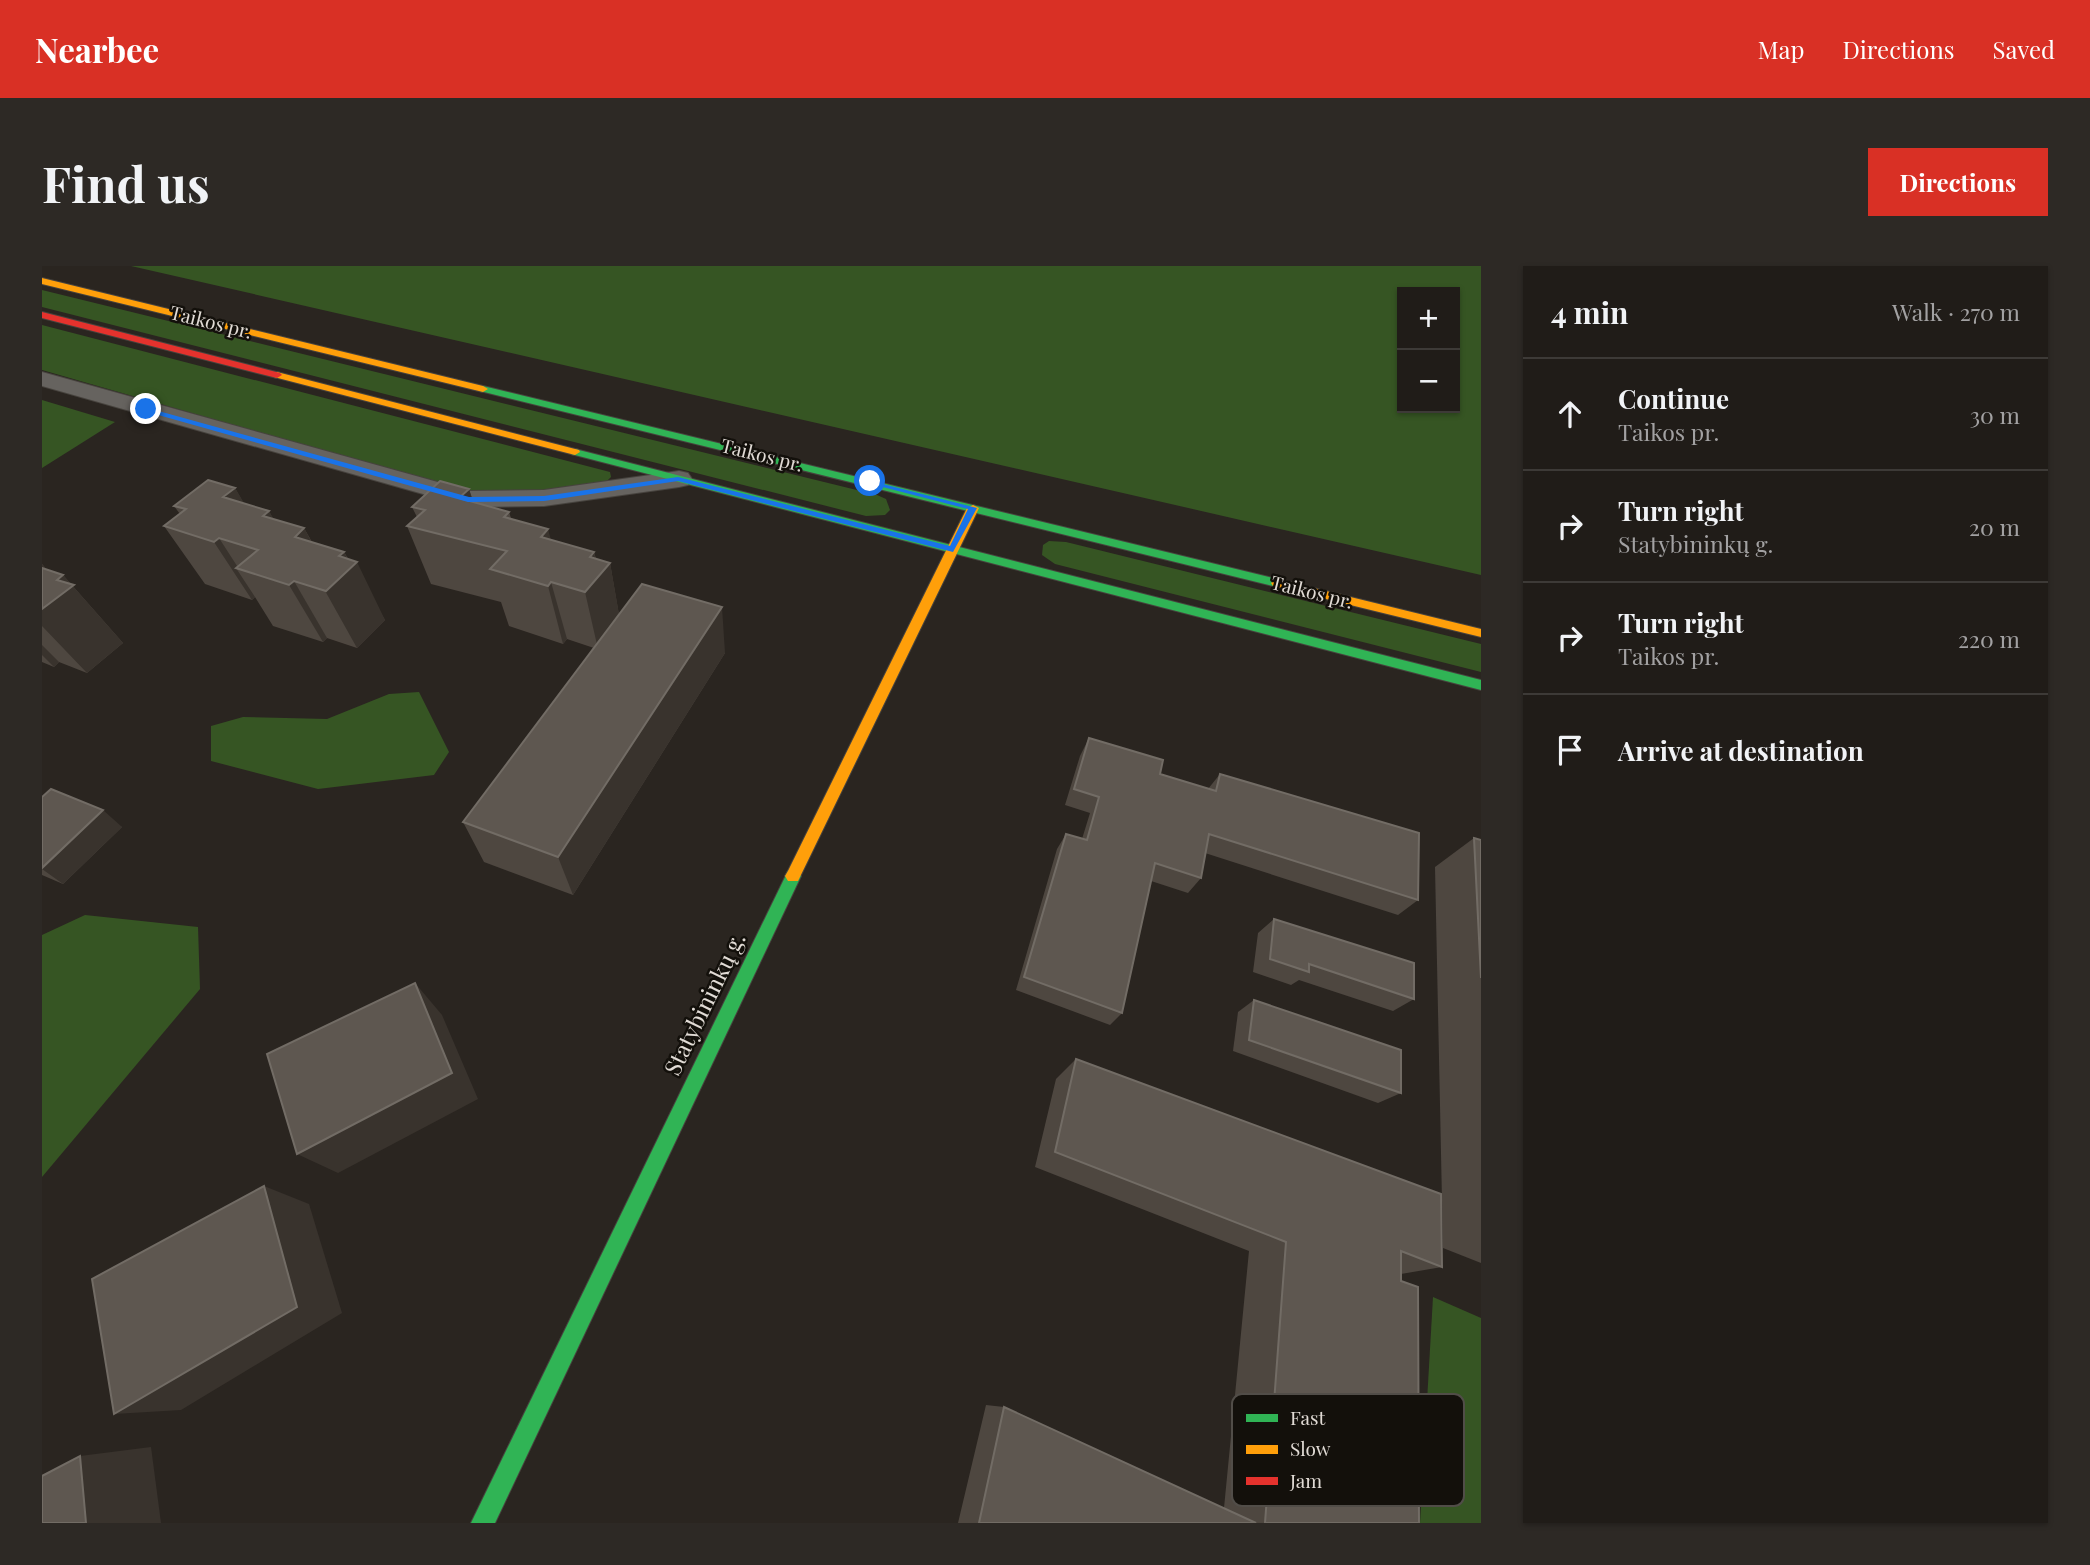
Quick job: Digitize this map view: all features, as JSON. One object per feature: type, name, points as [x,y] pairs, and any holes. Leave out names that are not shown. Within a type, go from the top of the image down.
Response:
[{"type":"main road","name":"Taikos pr.","points":[[42,281],[1481,633]]},
{"type":"main road","name":"Taikos pr.","points":[[42,315],[1481,685]]},
{"type":"main road","name":"Statybininkų g.","points":[[483,1523],[723,1017],[973,508]]},
{"type":"street","name":"Taikos pr.","points":[[42,379],[468,499],[544,498],[678,479]]},
{"type":"green space","points":[[131,266],[1481,266],[1481,575]]},
{"type":"green space","points":[[42,290],[877,495],[886,499],[890,510],[885,515],[866,516],[42,307]]},
{"type":"green space","points":[[42,325],[610,472],[611,477],[606,482],[539,494],[467,492],[42,370]]},
{"type":"green space","points":[[42,400],[115,422],[42,468]]},
{"type":"green space","points":[[1049,541],[1066,542],[1481,644],[1481,672],[1055,564],[1042,555],[1043,545]]},
{"type":"green space","points":[[419,692],[449,752],[434,775],[318,789],[211,761],[211,726],[243,717],[327,719],[389,694]]},
{"type":"green space","points":[[85,915],[198,927],[200,989],[42,1177],[42,935]]},
{"type":"green space","points":[[1433,1297],[1481,1318],[1481,1523],[1420,1523],[1421,1506],[1464,1506],[1464,1394],[1427,1394]]},
{"type":"building","points":[[208,480],[235,488],[223,497],[269,511],[263,516],[304,528],[295,537],[344,552],[339,556],[357,562],[326,591],[294,581],[289,585],[236,568],[258,550],[219,538],[214,542],[164,526],[186,509],[174,506]]},
{"type":"building","points":[[440,481],[469,489],[459,498],[509,512],[504,517],[548,529],[541,537],[594,552],[590,557],[610,563],[585,592],[551,582],[548,586],[490,569],[507,551],[407,526],[425,510],[412,507]]},
{"type":"building","points":[[42,568],[63,575],[57,580],[74,585],[42,609]]},
{"type":"building","points":[[642,584],[722,607],[558,857],[463,822]]},
{"type":"building","points":[[1089,738],[1163,760],[1160,774],[1216,791],[1220,774],[1419,833],[1418,900],[1209,834],[1201,878],[1155,863],[1122,1013],[1024,977],[1066,834],[1087,840],[1099,797],[1074,789]]},
{"type":"building","points":[[51,789],[103,810],[42,868],[42,797]]},
{"type":"building","points":[[1474,838],[1481,840],[1481,978]]},
{"type":"building","points":[[1274,919],[1414,963],[1414,999],[1309,964],[1309,972],[1270,959]]},
{"type":"building","points":[[415,983],[452,1073],[297,1154],[267,1054]]},
{"type":"building","points":[[1254,1000],[1401,1050],[1401,1093],[1249,1040]]},
{"type":"building","points":[[1076,1059],[1441,1194],[1442,1267],[1401,1251],[1401,1281],[1418,1287],[1418,1394],[1275,1394],[1286,1242],[1055,1152]]},
{"type":"building","points":[[264,1186],[297,1307],[114,1414],[92,1279]]},
{"type":"building","points":[[1004,1407],[1256,1523],[979,1523]]},
{"type":"building","points":[[80,1456],[86,1523],[42,1523],[42,1476]]},
{"type":"building","points":[[1266,1506],[1419,1506],[1419,1523],[1265,1523]]},
{"type":"traffic: fast","points":[[483,389],[1277,583]]},
{"type":"traffic: fast","points":[[575,452],[1481,685]]},
{"type":"traffic: fast","points":[[483,1523],[793,876]]},
{"type":"traffic: slow","points":[[42,281],[483,389]]},
{"type":"traffic: slow","points":[[277,375],[575,452]]},
{"type":"traffic: slow","points":[[793,876],[973,508]]},
{"type":"traffic: slow","points":[[1277,583],[1481,633]]},
{"type":"traffic: jam","points":[[42,315],[277,375]]},
{"type":"route","points":[[146,409],[468,499],[544,498],[678,479],[953,549],[973,508],[870,481]]}]
